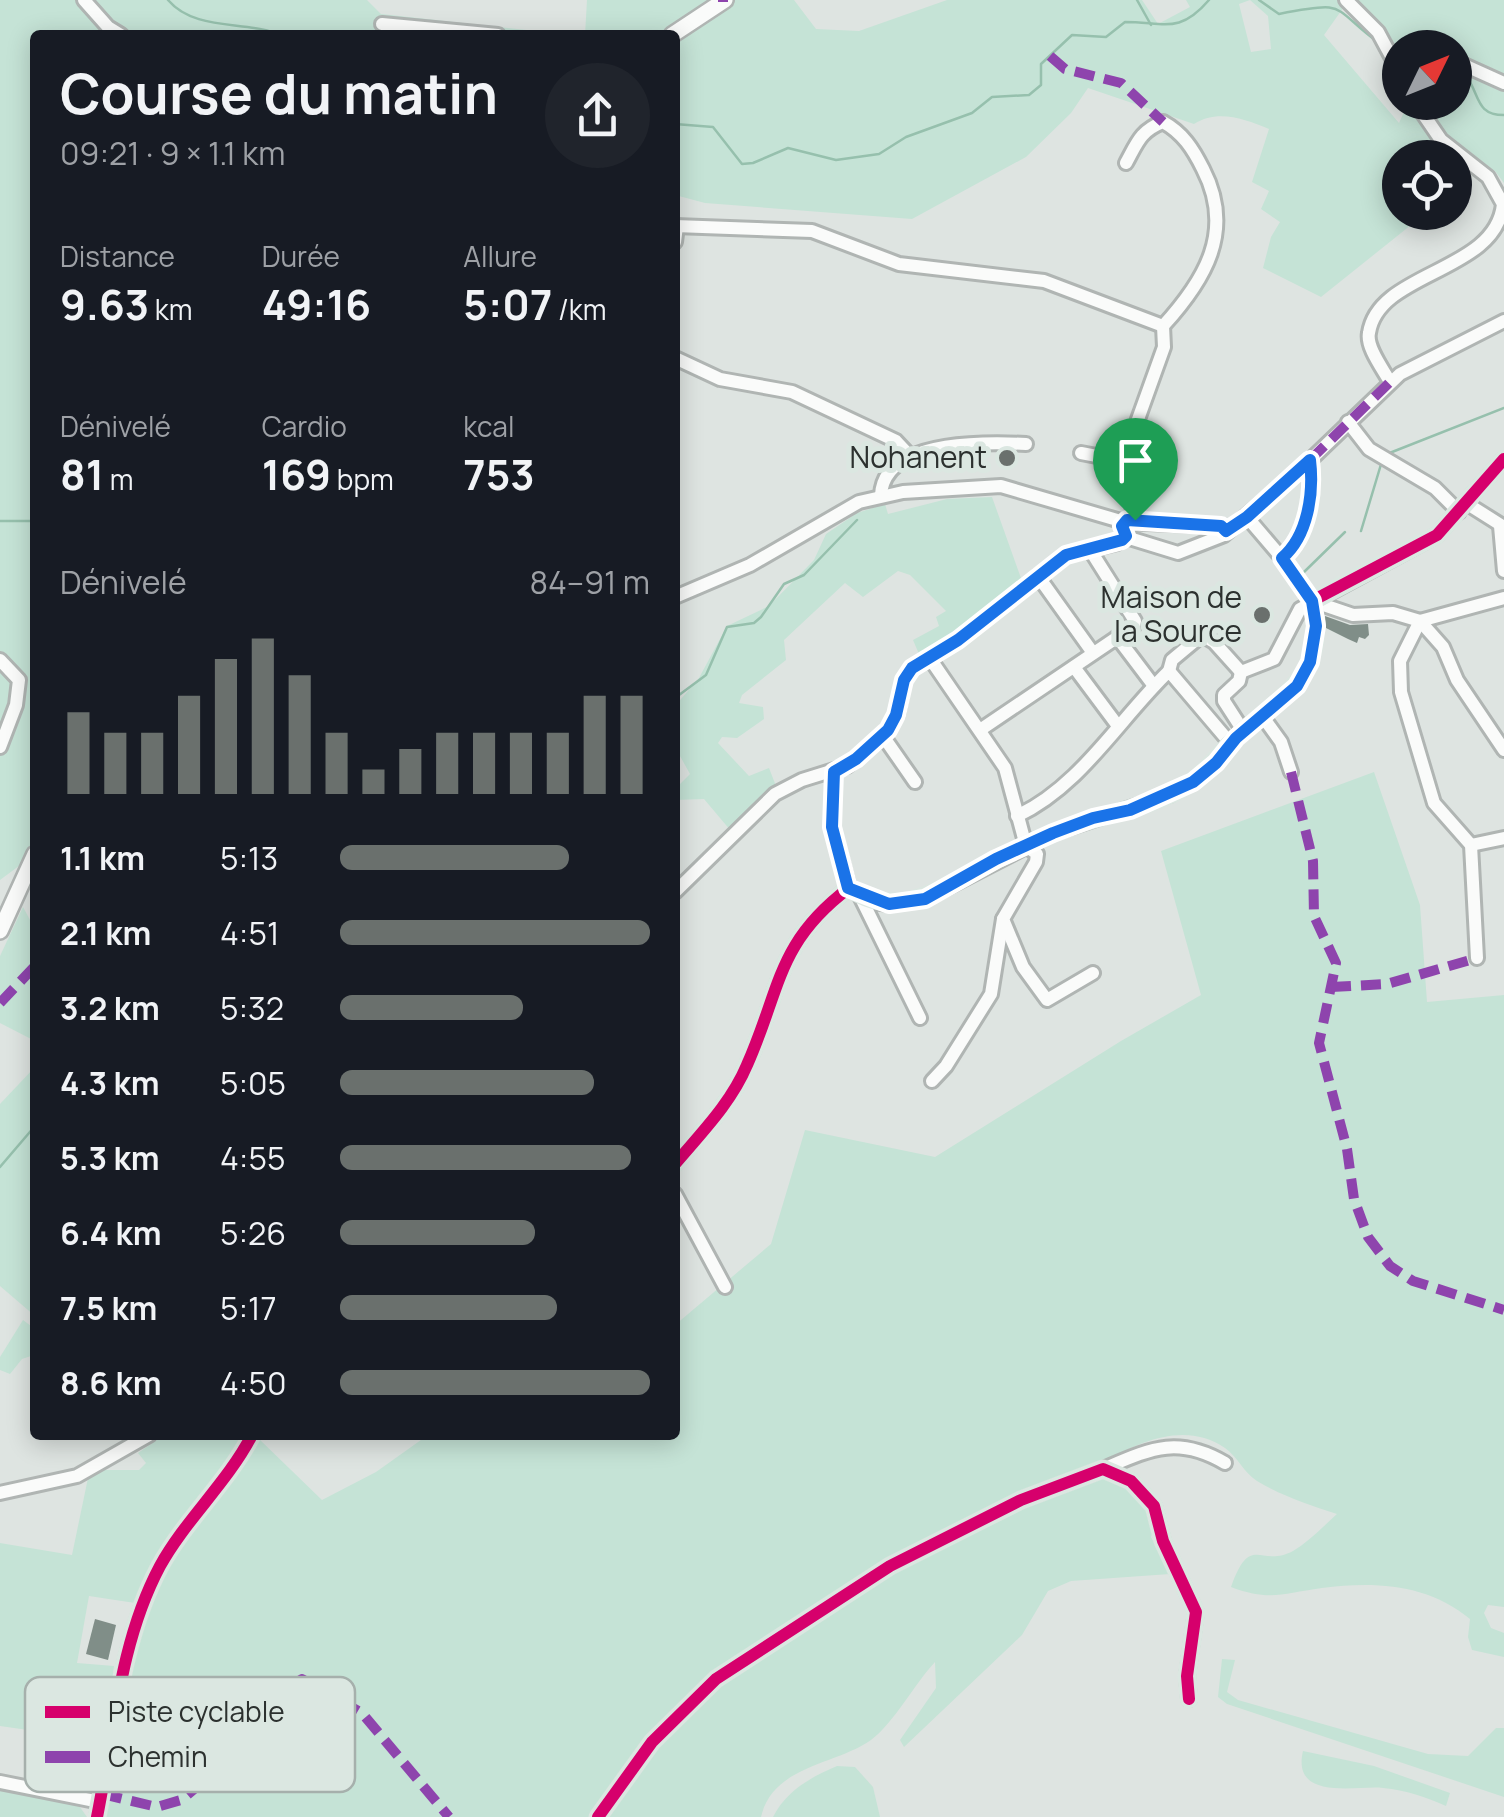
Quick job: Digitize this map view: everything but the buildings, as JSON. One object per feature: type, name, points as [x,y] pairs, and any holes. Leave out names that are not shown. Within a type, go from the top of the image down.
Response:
[{"type":"main road","points":[[680,30],[725,0]]},
{"type":"main road","points":[[0,931],[30,865]]},
{"type":"street","points":[[84,0],[113,30]]},
{"type":"street","points":[[1346,0],[1382,39]]},
{"type":"street","points":[[382,24],[445,30]]},
{"type":"street","points":[[1472,68],[1504,82]]},
{"type":"street","points":[[1390,382],[1368,339],[1368,330],[1385,304],[1412,283],[1455,262],[1495,231],[1502,214],[1500,192],[1488,177],[1440,140],[1427,120]]},
{"type":"street","points":[[680,887],[776,794],[802,780],[847,766],[883,736],[896,715],[906,675],[958,640],[1066,555],[1117,543],[1128,526],[1123,461],[1164,347],[1163,326],[1202,281],[1218,212],[1207,177],[1178,130],[1163,122],[1147,128],[1137,138],[1126,163]]},
{"type":"street","points":[[680,226],[812,231],[899,264],[1044,281],[1163,326]]},
{"type":"street","points":[[1128,526],[1160,550],[1186,552],[1226,531],[1310,460],[1390,382],[1412,366],[1504,321]]},
{"type":"street","points":[[680,360],[720,379],[792,392],[883,434],[903,446],[910,456]]},
{"type":"street","points":[[1348,422],[1381,457],[1502,526],[1504,572]]},
{"type":"street","points":[[880,496],[886,479],[910,456],[956,444],[1026,444]]},
{"type":"street","points":[[1081,453],[1123,461]]},
{"type":"street","points":[[1244,732],[1224,701],[1241,672],[1274,659],[1293,618],[1312,601],[1420,547],[1463,507],[1504,459]]},
{"type":"street","points":[[1282,558],[1296,547],[1307,515],[1310,460]]},
{"type":"street","points":[[680,595],[750,565],[840,512],[880,496],[1002,486],[1128,526],[1221,526],[1226,531]]},
{"type":"street","points":[[854,892],[889,904],[925,899],[1026,846],[1093,818],[1170,795],[1205,773],[1231,744],[1297,686],[1310,662],[1316,626],[1312,601],[1247,517]]},
{"type":"street","points":[[980,730],[1118,637],[1136,620],[1088,548]]},
{"type":"street","points":[[1038,576],[1093,654]]},
{"type":"street","points":[[1477,958],[1471,844],[1434,803],[1404,712],[1400,661],[1420,622],[1504,598]]},
{"type":"street","points":[[1312,601],[1353,615],[1393,613],[1420,622],[1443,647],[1457,680],[1504,747]]},
{"type":"street","points":[[1017,816],[1038,806],[1068,782],[1169,671],[1177,654],[1206,634],[1241,672]]},
{"type":"street","points":[[1118,637],[1154,686]]},
{"type":"street","points":[[929,657],[1004,768],[1026,846],[1036,854],[1036,862],[1003,919],[991,994],[946,1066],[932,1081]]},
{"type":"street","points":[[0,660],[19,680],[16,705],[0,747]]},
{"type":"street","points":[[1074,667],[1118,726]]},
{"type":"street","points":[[1169,671],[1231,744]]},
{"type":"street","points":[[1263,718],[1281,742],[1291,772]]},
{"type":"street","points":[[883,736],[916,782]]},
{"type":"street","points":[[834,772],[832,827],[854,892],[920,1018]]},
{"type":"street","points":[[1471,844],[1504,838]]},
{"type":"street","points":[[680,1158],[737,1086],[793,943],[815,916],[854,892]]},
{"type":"street","points":[[1003,919],[1022,967],[1047,1000],[1093,973]]},
{"type":"street","points":[[680,1203],[725,1288]]},
{"type":"street","points":[[0,1493],[76,1476],[141,1440]]},
{"type":"street","points":[[123,1677],[142,1606],[162,1564],[249,1440]]},
{"type":"street","points":[[598,1817],[652,1742],[716,1679],[890,1566],[1021,1500],[1143,1452],[1177,1444],[1208,1453],[1225,1463]]},
{"type":"street","points":[[1102,1469],[1131,1481],[1154,1506],[1163,1541],[1196,1612],[1187,1676],[1190,1698]]},
{"type":"street","points":[[0,1782],[25,1787]]},
{"type":"street","points":[[50,1792],[100,1802]]},
{"type":"street","points":[[97,1817],[102,1792]]},
{"type":"green space","points":[[0,0],[367,0],[381,14],[527,30],[30,30],[30,858],[0,880]]},
{"type":"green space","points":[[587,0],[794,0],[816,29],[859,31],[947,0],[1142,0],[1158,24],[1190,7],[1186,0],[1250,0],[1504,0],[1504,183],[1495,171],[1472,161],[1472,140],[1447,140],[1430,120],[1472,120],[1472,30],[1382,30],[1382,45],[1346,4],[1324,35],[1382,103],[1382,120],[1421,120],[1439,140],[1382,140],[1382,230],[1405,230],[1321,297],[1263,268],[1271,237],[1280,222],[1261,209],[1269,191],[1252,182],[1269,129],[1222,116],[1194,124],[1088,88],[1071,113],[1026,157],[912,219],[705,203],[680,196],[680,30],[585,30]],"holes":[[[1250,0],[1268,16],[1271,49],[1251,52],[1239,4]]]},
{"type":"green space","points":[[992,497],[1022,581],[961,631],[919,654],[913,640],[939,626],[936,617],[946,611],[910,575],[898,571],[863,597],[845,583],[784,640],[786,660],[742,695],[739,703],[763,707],[764,719],[737,738],[722,737],[718,743],[749,776],[769,768],[776,786],[731,831],[704,799],[680,800],[680,784],[690,774],[680,756],[680,700],[699,678],[727,626],[769,606],[814,560],[826,534],[857,513],[885,504],[888,514],[947,499]]},
{"type":"green space","points":[[1374,772],[1420,905],[1427,1002],[1504,995],[1504,1607],[1488,1605],[1484,1613],[1491,1628],[1504,1633],[1504,1657],[1472,1650],[1468,1637],[1470,1619],[1437,1598],[1419,1592],[1362,1585],[1267,1595],[1231,1587],[1244,1560],[1293,1551],[1337,1514],[1257,1481],[1229,1451],[1210,1440],[1180,1435],[1135,1446],[1107,1461],[1157,1522],[1151,1537],[1170,1574],[1071,1581],[1048,1591],[1022,1635],[904,1747],[900,1740],[936,1688],[935,1662],[880,1733],[857,1748],[792,1776],[768,1800],[761,1817],[104,1817],[108,1800],[116,1800],[116,1794],[111,1792],[355,1792],[355,1677],[128,1677],[133,1646],[165,1568],[257,1440],[322,1500],[376,1472],[421,1440],[680,1440],[680,1321],[771,1244],[805,1130],[935,1157],[1201,995],[1161,851]]},
{"type":"green space","points":[[23,907],[30,920],[30,1038],[0,1023],[0,956]]},
{"type":"green space","points":[[30,1072],[30,1312],[0,1286],[0,1104]]},
{"type":"green space","points":[[23,1320],[30,1325],[30,1356],[22,1359],[10,1374],[0,1370],[0,1357]]},
{"type":"green space","points":[[157,1440],[243,1440],[157,1558],[135,1603],[89,1596],[77,1663],[114,1666],[113,1677],[25,1677],[25,1730],[0,1726],[0,1543],[72,1555],[88,1478],[102,1470],[139,1470],[146,1463],[138,1453]]},
{"type":"green space","points":[[1222,1659],[1235,1660],[1227,1692],[1238,1700],[1428,1754],[1468,1756],[1496,1728],[1504,1728],[1504,1797],[1227,1704],[1218,1697]]},
{"type":"green space","points":[[1303,1751],[1374,1766],[1450,1793],[1446,1806],[1391,1789],[1316,1784],[1307,1778],[1302,1767]]},
{"type":"green space","points":[[837,1766],[855,1767],[873,1787],[880,1817],[773,1817],[800,1786]]},
{"type":"green space","points":[[0,1787],[77,1803],[87,1817],[0,1817]]},
{"type":"waterway","points":[[168,0],[192,17],[261,30]]},
{"type":"waterway","points":[[1137,0],[1151,25]]},
{"type":"waterway","points":[[680,124],[713,127],[742,164],[788,148],[836,160],[879,154],[906,137],[972,113],[992,97],[1029,95],[1041,85],[1041,64],[1072,35],[1106,37],[1125,22],[1180,22],[1209,0]]},
{"type":"waterway","points":[[1259,0],[1279,14],[1318,8],[1337,10],[1379,43]]},
{"type":"waterway","points":[[1472,87],[1483,108],[1504,115]]},
{"type":"waterway","points":[[1387,454],[1504,408]]},
{"type":"waterway","points":[[1361,531],[1382,461]]},
{"type":"waterway","points":[[680,694],[706,675],[727,627],[754,623],[784,584],[804,575],[857,520]]},
{"type":"waterway","points":[[0,521],[30,521]]},
{"type":"waterway","points":[[1303,573],[1345,532]]},
{"type":"waterway","points":[[0,1167],[30,1132]]},
{"type":"marked path","points":[[1050,56],[1065,69],[1121,83],[1163,122]]},
{"type":"marked path","points":[[1310,460],[1390,382]]},
{"type":"marked path","points":[[1291,772],[1313,861],[1314,916],[1336,963],[1319,1043],[1347,1149],[1354,1199],[1368,1237],[1390,1266],[1413,1281],[1504,1310]]},
{"type":"marked path","points":[[1331,987],[1387,984],[1477,958]]},
{"type":"marked path","points":[[0,1003],[30,971]]},
{"type":"marked path","points":[[355,1709],[449,1817]]},
{"type":"marked path","points":[[102,1794],[157,1807],[181,1800],[191,1792]]},
{"type":"cycle path","points":[[680,1158],[733,1092],[783,969],[807,928],[825,908],[849,888],[884,902],[901,902],[933,893],[1051,834],[1153,802],[1188,785],[1298,681],[1314,648],[1312,601],[1437,535],[1504,459]]},
{"type":"cycle path","points":[[123,1677],[135,1626],[160,1566],[249,1440]]},
{"type":"cycle path","points":[[598,1817],[652,1742],[716,1679],[890,1566],[1021,1500],[1103,1469],[1131,1481],[1154,1506],[1163,1541],[1196,1612],[1187,1676],[1189,1699]]},
{"type":"cycle path","points":[[97,1817],[101,1792]]},
{"type":"place","name":"Nohanent","points":[[1007,458]]},
{"type":"place","name":"Maison de la Source","points":[[1262,615]]},
{"type":"route","points":[[1310,460],[1307,515],[1296,547],[1282,558],[1312,601],[1316,620],[1310,662],[1297,686],[1236,738],[1205,773],[1170,795],[1053,833],[996,859],[925,899],[898,904],[874,902],[848,888],[832,827],[834,772],[856,759],[888,730],[908,671],[958,640],[1066,555],[1122,540],[1126,536],[1124,522],[1135,520],[1172,526],[1221,526],[1226,531],[1310,460]]}]
